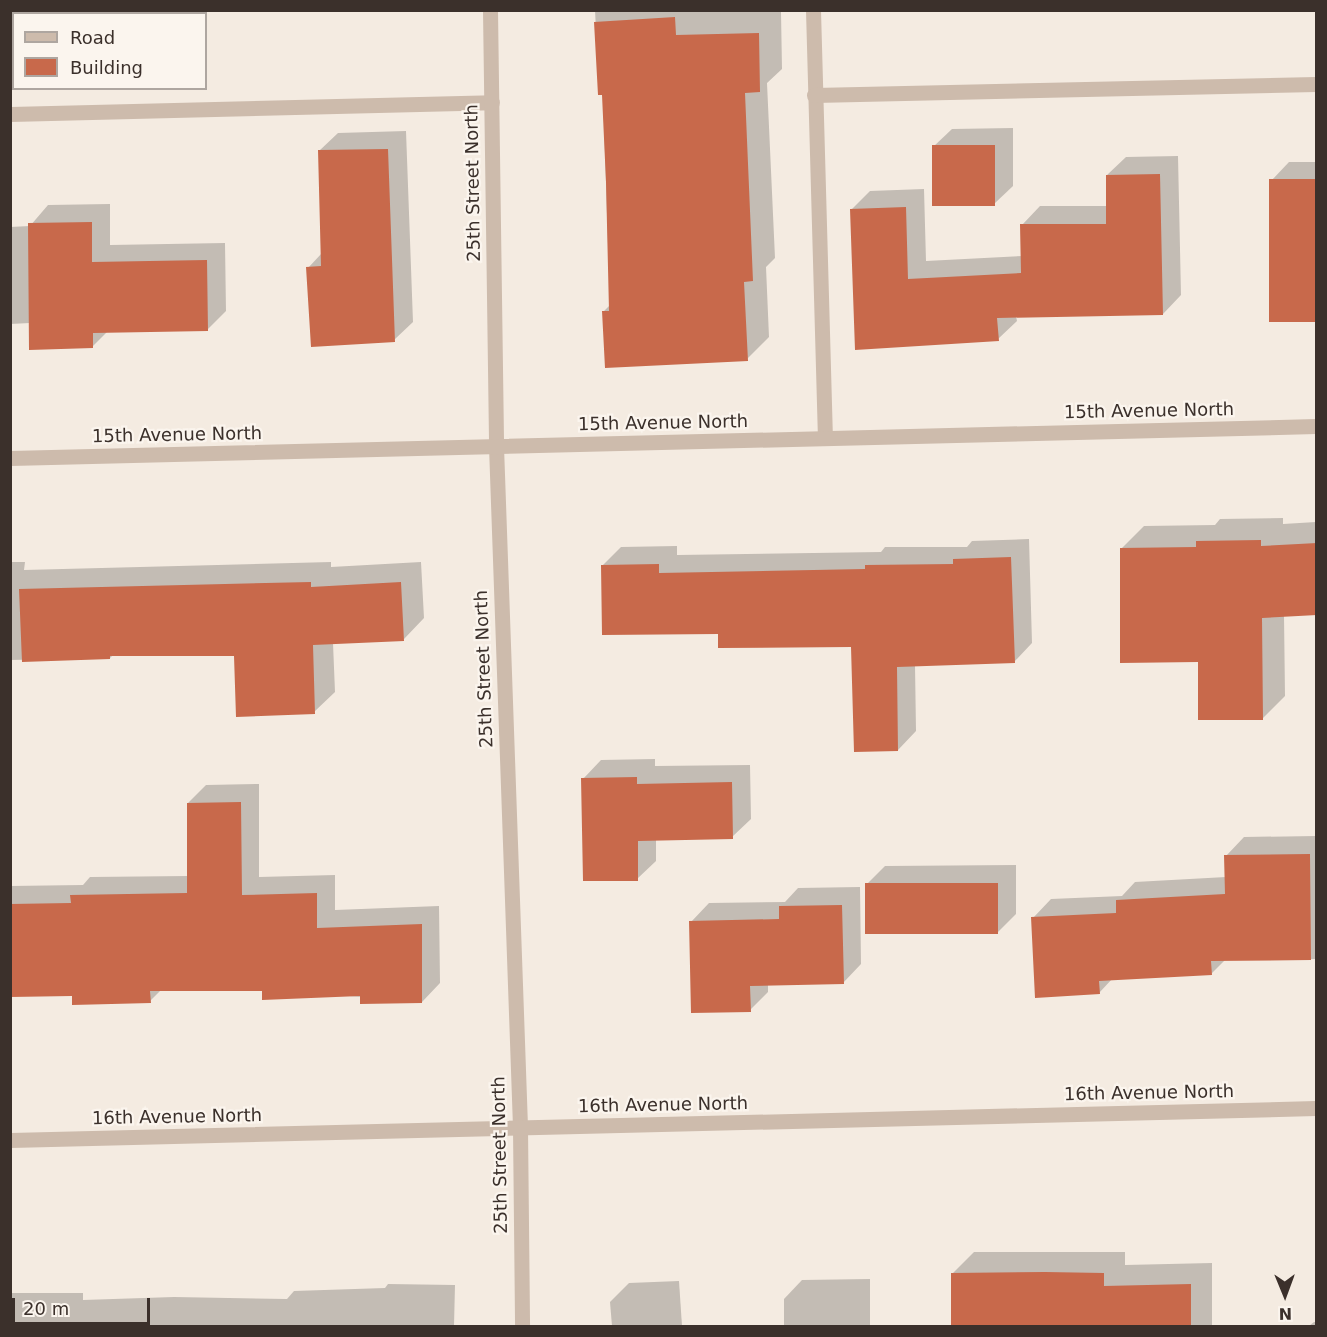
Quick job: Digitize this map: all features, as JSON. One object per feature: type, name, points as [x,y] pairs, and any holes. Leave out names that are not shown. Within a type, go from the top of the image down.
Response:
[{"type":"street","name":"25th Street North","points":[[490,10],[496,446],[520,1128],[522,1326]]},
{"type":"street","points":[[813,10],[825,438]]},
{"type":"street","points":[[814,95],[1317,84]]},
{"type":"street","points":[[10,114],[492,102]]},
{"type":"street","name":"15th Avenue North","points":[[10,458],[1317,426]]},
{"type":"street","name":"16th Avenue North","points":[[10,1140],[1317,1108]]},
{"type":"building","points":[[675,17],[676,35],[759,33],[760,92],[745,93],[753,281],[744,282],[748,361],[605,368],[602,311],[609,311],[606,182],[602,95],[598,95],[594,22]]},
{"type":"building","points":[[932,145],[995,145],[995,206],[932,206]]},
{"type":"building","points":[[388,149],[395,342],[311,347],[306,267],[321,266],[318,150]]},
{"type":"building","points":[[1160,174],[1163,315],[997,318],[999,341],[855,350],[850,209],[906,207],[908,279],[1021,273],[1020,224],[1106,224],[1106,175]]},
{"type":"building","points":[[1269,179],[1316,179],[1316,322],[1269,322]]},
{"type":"building","points":[[92,222],[92,262],[207,260],[208,331],[93,333],[93,348],[29,350],[28,223]]},
{"type":"building","points":[[1261,540],[1261,546],[1317,543],[1317,615],[1262,618],[1263,720],[1198,720],[1198,662],[1120,663],[1120,548],[1196,547],[1196,541]]},
{"type":"building","points":[[1011,557],[1015,663],[897,667],[898,751],[854,752],[851,647],[718,648],[718,634],[602,635],[601,565],[659,564],[659,573],[865,569],[865,565],[953,564],[953,559]]},
{"type":"building","points":[[311,582],[311,587],[401,582],[404,641],[313,645],[315,714],[236,717],[234,656],[110,656],[110,659],[22,662],[19,589]]},
{"type":"building","points":[[637,777],[637,784],[732,782],[733,839],[638,841],[638,881],[583,881],[581,778]]},
{"type":"building","points":[[241,802],[242,895],[317,893],[317,928],[422,924],[422,1003],[360,1004],[360,996],[262,1000],[262,991],[150,991],[151,1003],[72,1005],[72,996],[10,997],[10,904],[71,903],[70,895],[187,893],[187,803]]},
{"type":"building","points":[[1310,854],[1311,960],[1211,961],[1212,975],[1099,981],[1100,994],[1035,998],[1031,917],[1116,913],[1116,900],[1225,894],[1224,855]]},
{"type":"building","points":[[865,883],[998,883],[998,934],[865,934]]},
{"type":"building","points":[[842,905],[844,984],[750,986],[751,1012],[691,1013],[689,921],[779,919],[779,906]]},
{"type":"building","points":[[951,1273],[1104,1273],[1104,1286],[1191,1284],[1191,1326],[951,1326]]}]
